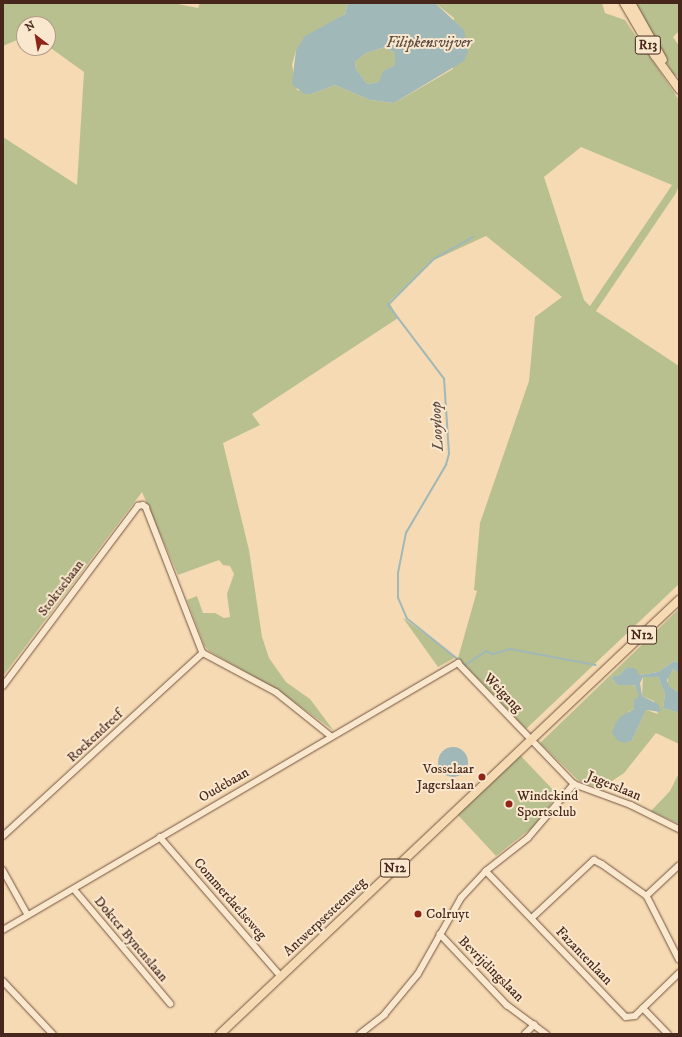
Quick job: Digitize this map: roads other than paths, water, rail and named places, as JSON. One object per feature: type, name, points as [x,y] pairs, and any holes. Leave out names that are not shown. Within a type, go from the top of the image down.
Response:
[{"type":"main road","name":"R13","points":[[624,3],[655,56],[679,88]]},
{"type":"main road","name":"R13","points":[[631,3],[679,88]]},
{"type":"main road","name":"Antwerpsesteenweg","points":[[220,1034],[679,600]]},
{"type":"street","name":"Stoktsebaan","points":[[3,686],[138,506],[146,507],[203,653]]},
{"type":"street","points":[[203,653],[276,692],[331,736]]},
{"type":"street","name":"Roekendreef","points":[[3,836],[203,653]]},
{"type":"street","name":"Oudebaan","points":[[3,930],[331,736],[458,663]]},
{"type":"street","name":"Weigang","points":[[458,663],[531,739]]},
{"type":"street","name":"Jagerslaan","points":[[531,739],[574,784],[631,805],[679,829]]},
{"type":"street","points":[[360,1034],[384,1015],[418,974],[457,904],[486,871],[528,838],[574,784]]},
{"type":"street","name":"Commerdaelseweg","points":[[160,837],[281,976]]},
{"type":"street","points":[[532,918],[594,860],[647,896],[679,959]]},
{"type":"street","points":[[647,896],[679,866]]},
{"type":"street","points":[[3,870],[28,915]]},
{"type":"street","name":"Fazantenlaan","points":[[486,871],[626,1017],[635,1016],[643,1008]]},
{"type":"street","name":"Dokter Bynenslaan","points":[[74,889],[171,1004]]},
{"type":"street","name":"Bevrijdingslaan","points":[[440,934],[507,1005],[546,1034]]},
{"type":"street","points":[[668,1034],[643,1008],[679,973]]},
{"type":"street","points":[[3,980],[53,1034]]},
{"type":"street","points":[[524,1034],[534,1025]]},
{"type":"water","name":"Filipkensvijver","points":[[348,3],[435,3],[464,30],[468,52],[464,61],[394,103],[370,100],[335,85],[311,94],[304,94],[292,84],[296,50],[305,36],[345,14]],"holes":[[[385,47],[395,53],[395,65],[383,71],[379,82],[367,84],[356,69],[355,62],[366,53]]]},
{"type":"water","points":[[674,661],[679,663],[679,674],[673,669],[667,680],[669,686],[679,693],[679,713],[663,708],[665,694],[658,677],[643,677],[640,683],[642,696],[658,704],[661,712],[646,710],[632,740],[625,743],[618,741],[612,733],[615,724],[620,717],[634,709],[634,700],[639,696],[635,685],[617,685],[611,677],[619,675],[627,667],[636,669],[639,675],[658,672]]},
{"type":"water","points":[[453,747],[463,752],[468,762],[463,772],[453,777],[443,772],[438,762],[443,752]]},
{"type":"waterway","name":"Looyloop","points":[[457,659],[407,619],[398,598],[398,573],[406,533],[446,465],[449,454],[444,379],[388,305],[434,259],[473,237]]},
{"type":"waterway","name":"Looyloop","points":[[464,666],[486,651],[493,654],[510,649],[596,665]]},
{"type":"place","name":"Vosselaar Jagerslaan","points":[[482,777]]},
{"type":"place","name":"Windekind Sportsclub","points":[[509,804]]},
{"type":"place","name":"Colruyt","points":[[418,914]]}]
